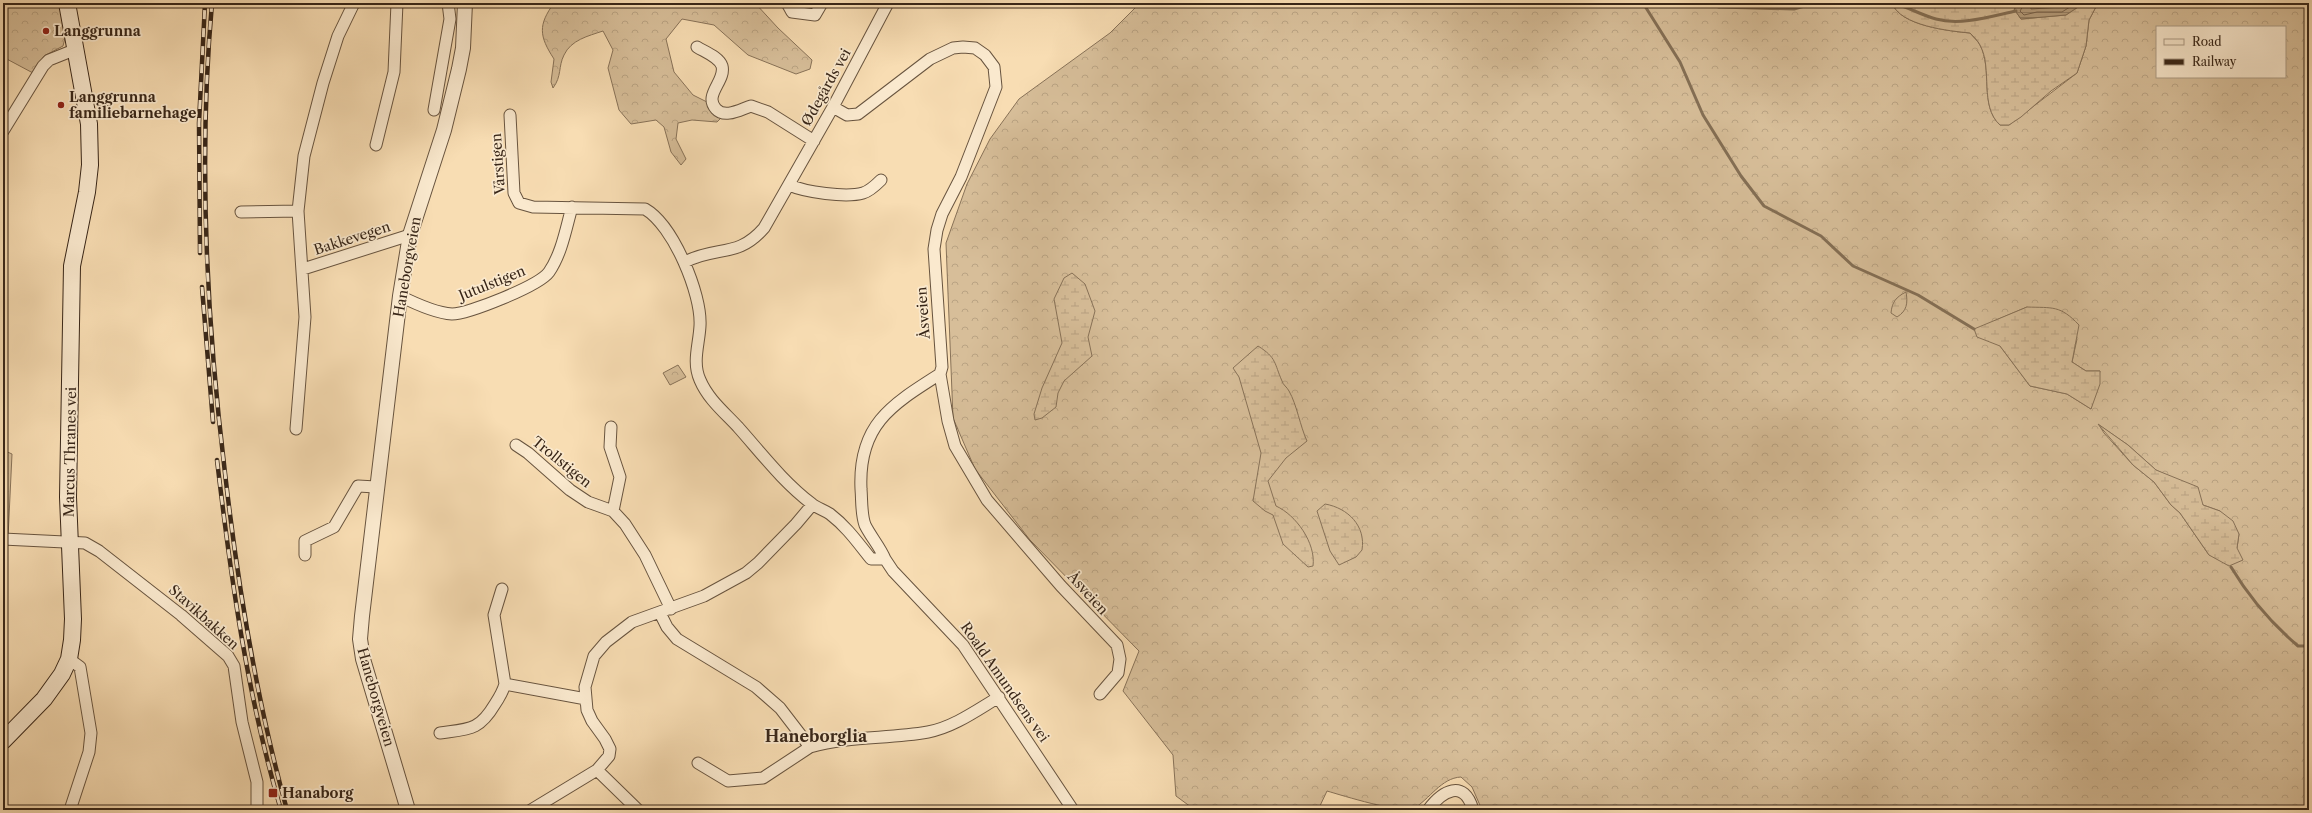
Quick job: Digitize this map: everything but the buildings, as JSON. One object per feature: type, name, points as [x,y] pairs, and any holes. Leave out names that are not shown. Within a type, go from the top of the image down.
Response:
[{"type":"main road","name":"Marcus Thranes vei","points":[[3,741],[44,700],[62,674],[69,659],[73,619],[68,497],[72,266],[87,192],[90,165],[89,140],[68,7]]},
{"type":"street","points":[[296,429],[306,316],[298,211],[304,156],[314,112],[338,36],[354,3]]},
{"type":"street","points":[[376,145],[394,72],[397,3]]},
{"type":"street","points":[[434,110],[450,19],[448,3]]},
{"type":"street","name":"Haneborgveien","points":[[408,810],[364,659],[360,640],[376,488],[400,296],[410,235],[444,130],[459,69],[463,41],[465,3]]},
{"type":"street","points":[[787,3],[792,12],[815,15],[822,3]]},
{"type":"street","name":"Ødegårds vei","points":[[685,262],[700,254],[733,249],[749,242],[764,228],[833,107],[888,3]]},
{"type":"street","name":"Åsveien","points":[[833,107],[847,115],[858,114],[930,59],[953,48],[963,46],[975,48],[985,55],[994,67],[996,87],[961,177],[942,214],[937,230],[934,249],[942,368],[940,374],[948,421],[955,446],[987,500],[1061,586],[1117,645],[1120,659],[1118,673],[1100,694]]},
{"type":"street","points":[[698,47],[718,60],[722,66],[712,98],[713,105],[717,111],[727,113],[751,106],[768,112],[814,141]]},
{"type":"street","points":[[3,131],[43,66],[49,60],[74,49]]},
{"type":"street","name":"Vårstigen","points":[[510,115],[514,193],[516,200],[522,205],[533,207],[572,207]]},
{"type":"street","points":[[789,185],[817,193],[856,194],[868,190],[881,180]]},
{"type":"street","points":[[572,207],[645,209],[658,219],[685,262],[699,309],[700,326],[696,357],[699,378],[703,387],[712,400],[775,470],[812,505],[829,514],[848,530],[871,559],[885,559]]},
{"type":"street","name":"Jutulstigen","points":[[400,296],[451,314],[464,312],[525,288],[548,274],[562,244],[572,207]]},
{"type":"street","points":[[241,212],[298,211]]},
{"type":"street","name":"Bakkevegen","points":[[303,269],[410,235]]},
{"type":"street","name":"Roald Amundsens vei","points":[[940,374],[909,394],[884,414],[867,441],[863,452],[861,482],[862,515],[865,525],[893,571],[963,645],[1073,810]]},
{"type":"street","points":[[611,426],[610,447],[620,477],[613,511]]},
{"type":"street","name":"Trollstigen","points":[[516,445],[588,502],[613,511],[625,524],[645,555],[671,609]]},
{"type":"street","points":[[305,555],[305,541],[334,527],[358,486],[376,488]]},
{"type":"street","points":[[531,810],[597,770],[606,760],[610,749],[606,739],[592,721],[586,700],[585,687],[594,656],[606,642],[632,622],[704,596],[746,573],[785,536],[812,505]]},
{"type":"street","name":"Stavikbakken","points":[[3,539],[85,543],[99,551],[182,615],[228,656],[234,666],[242,722],[257,782],[258,810]]},
{"type":"street","points":[[440,733],[469,728],[482,723],[495,705],[505,684],[494,615],[502,589]]},
{"type":"street","points":[[660,613],[667,627],[677,639],[756,687],[774,703],[810,747]]},
{"type":"street","points":[[69,659],[80,667],[91,733],[89,752],[70,810]]},
{"type":"street","points":[[505,684],[586,700]]},
{"type":"street","points":[[698,763],[728,781],[763,778],[810,747],[833,740],[929,732],[956,722],[999,697]]},
{"type":"street","points":[[597,770],[638,810]]},
{"type":"street","points":[[1428,810],[1444,793],[1452,790],[1458,790],[1465,795],[1473,810]]},
{"type":"green space","points":[[3,3],[61,3],[66,34],[63,46],[44,56],[33,73],[3,57]]},
{"type":"green space","points":[[554,3],[755,3],[778,28],[812,60],[810,69],[796,74],[748,55],[714,25],[682,19],[666,39],[674,72],[693,95],[727,112],[717,122],[692,120],[678,123],[676,139],[686,159],[681,165],[671,152],[664,127],[656,120],[631,124],[619,110],[608,68],[613,50],[603,31],[580,39],[567,50],[562,59],[558,79],[553,88],[551,82],[554,59],[545,44],[542,31],[545,18]]},
{"type":"green space","points":[[1140,3],[1892,3],[1897,11],[1915,22],[1939,29],[1970,33],[1979,44],[1984,55],[1990,108],[2000,125],[2009,125],[2077,73],[2086,46],[2089,20],[2098,3],[2309,3],[2309,810],[1482,810],[1472,787],[1461,777],[1447,781],[1419,805],[1413,809],[1406,810],[1358,800],[1327,791],[1318,810],[1195,810],[1176,796],[1173,755],[1123,691],[1139,651],[1030,540],[975,469],[953,418],[946,243],[967,184],[990,139],[1019,99],[1110,33]],"holes":[[[2027,307],[2077,339],[2072,362],[2086,371],[2100,371],[2091,409],[2067,394],[2030,386],[2000,346],[1994,321]],[[2099,425],[2128,445],[2156,470],[2172,478],[2203,505],[2220,511],[2239,534],[2237,548],[2209,555],[2180,513],[2171,505],[2154,482],[2133,465],[2104,433]]]},
{"type":"green space","points":[[1892,3],[2038,3],[2022,4],[2014,9],[2021,19],[2066,15],[2084,3],[2098,3],[2089,20],[2086,46],[2077,73],[2051,91],[2021,117],[2009,125],[2000,125],[1990,108],[1984,55],[1976,39],[1970,33],[1939,29],[1915,22],[1897,11]]},
{"type":"green space","points":[[1072,273],[1085,284],[1095,311],[1088,337],[1092,356],[1064,381],[1058,393],[1056,407],[1042,418],[1035,420],[1034,414],[1042,388],[1062,343],[1054,299],[1064,278]]},
{"type":"green space","points":[[1906,292],[1907,300],[1905,309],[1897,317],[1891,313],[1892,306],[1897,298]]},
{"type":"green space","points":[[2027,307],[2056,309],[2067,314],[2079,325],[2072,362],[2086,371],[2100,371],[2100,384],[2091,409],[2067,394],[2030,386],[2000,346],[1977,337],[1974,329]]},
{"type":"green space","points":[[1258,346],[1269,354],[1274,361],[1283,382],[1292,397],[1307,441],[1286,458],[1268,481],[1276,506],[1291,516],[1308,539],[1313,557],[1313,566],[1308,567],[1283,544],[1273,515],[1265,511],[1253,501],[1261,453],[1239,377],[1233,368]]},
{"type":"green space","points":[[678,365],[686,377],[670,385],[663,373]]},
{"type":"green space","points":[[2098,424],[2128,445],[2156,470],[2198,487],[2203,505],[2220,511],[2233,521],[2239,534],[2237,548],[2243,560],[2229,566],[2209,555],[2180,513],[2171,505],[2154,482],[2133,465]]},
{"type":"green space","points":[[3,450],[12,454],[8,538],[3,538]]},
{"type":"green space","points":[[1325,504],[1333,506],[1348,514],[1358,526],[1363,541],[1362,550],[1356,557],[1339,565],[1330,551],[1317,511]]},
{"type":"water","points":[[2084,3],[2066,15],[2021,19],[2014,9],[2022,4]]},
{"type":"waterway","points":[[1643,3],[1680,62],[1703,115],[1741,176],[1764,206],[1821,236],[1853,266],[1918,295],[1974,329]]},
{"type":"waterway","points":[[1708,3],[1719,7],[1794,9],[1815,3]]},
{"type":"waterway","points":[[1893,3],[1930,17],[1946,21],[1976,20],[2016,11]]},
{"type":"waterway","points":[[2231,567],[2245,589],[2270,619],[2298,646],[2309,646]]},
{"type":"railway","points":[[200,253],[199,123],[205,3]]},
{"type":"railway","points":[[212,3],[205,121],[205,179],[209,297],[218,414],[230,516],[249,643],[266,727],[287,810]]},
{"type":"railway","points":[[202,287],[213,422]]},
{"type":"railway","points":[[217,460],[234,593],[259,724],[281,810]]},
{"type":"place","name":"Langgrunna","points":[[46,31]]},
{"type":"place","name":"Langgrunna familiebarnehage","points":[[61,105]]},
{"type":"place","name":"Hanaborg","points":[[273,793]]},
{"type":"district","name":"Haneborglia","points":[[816,736]]}]
